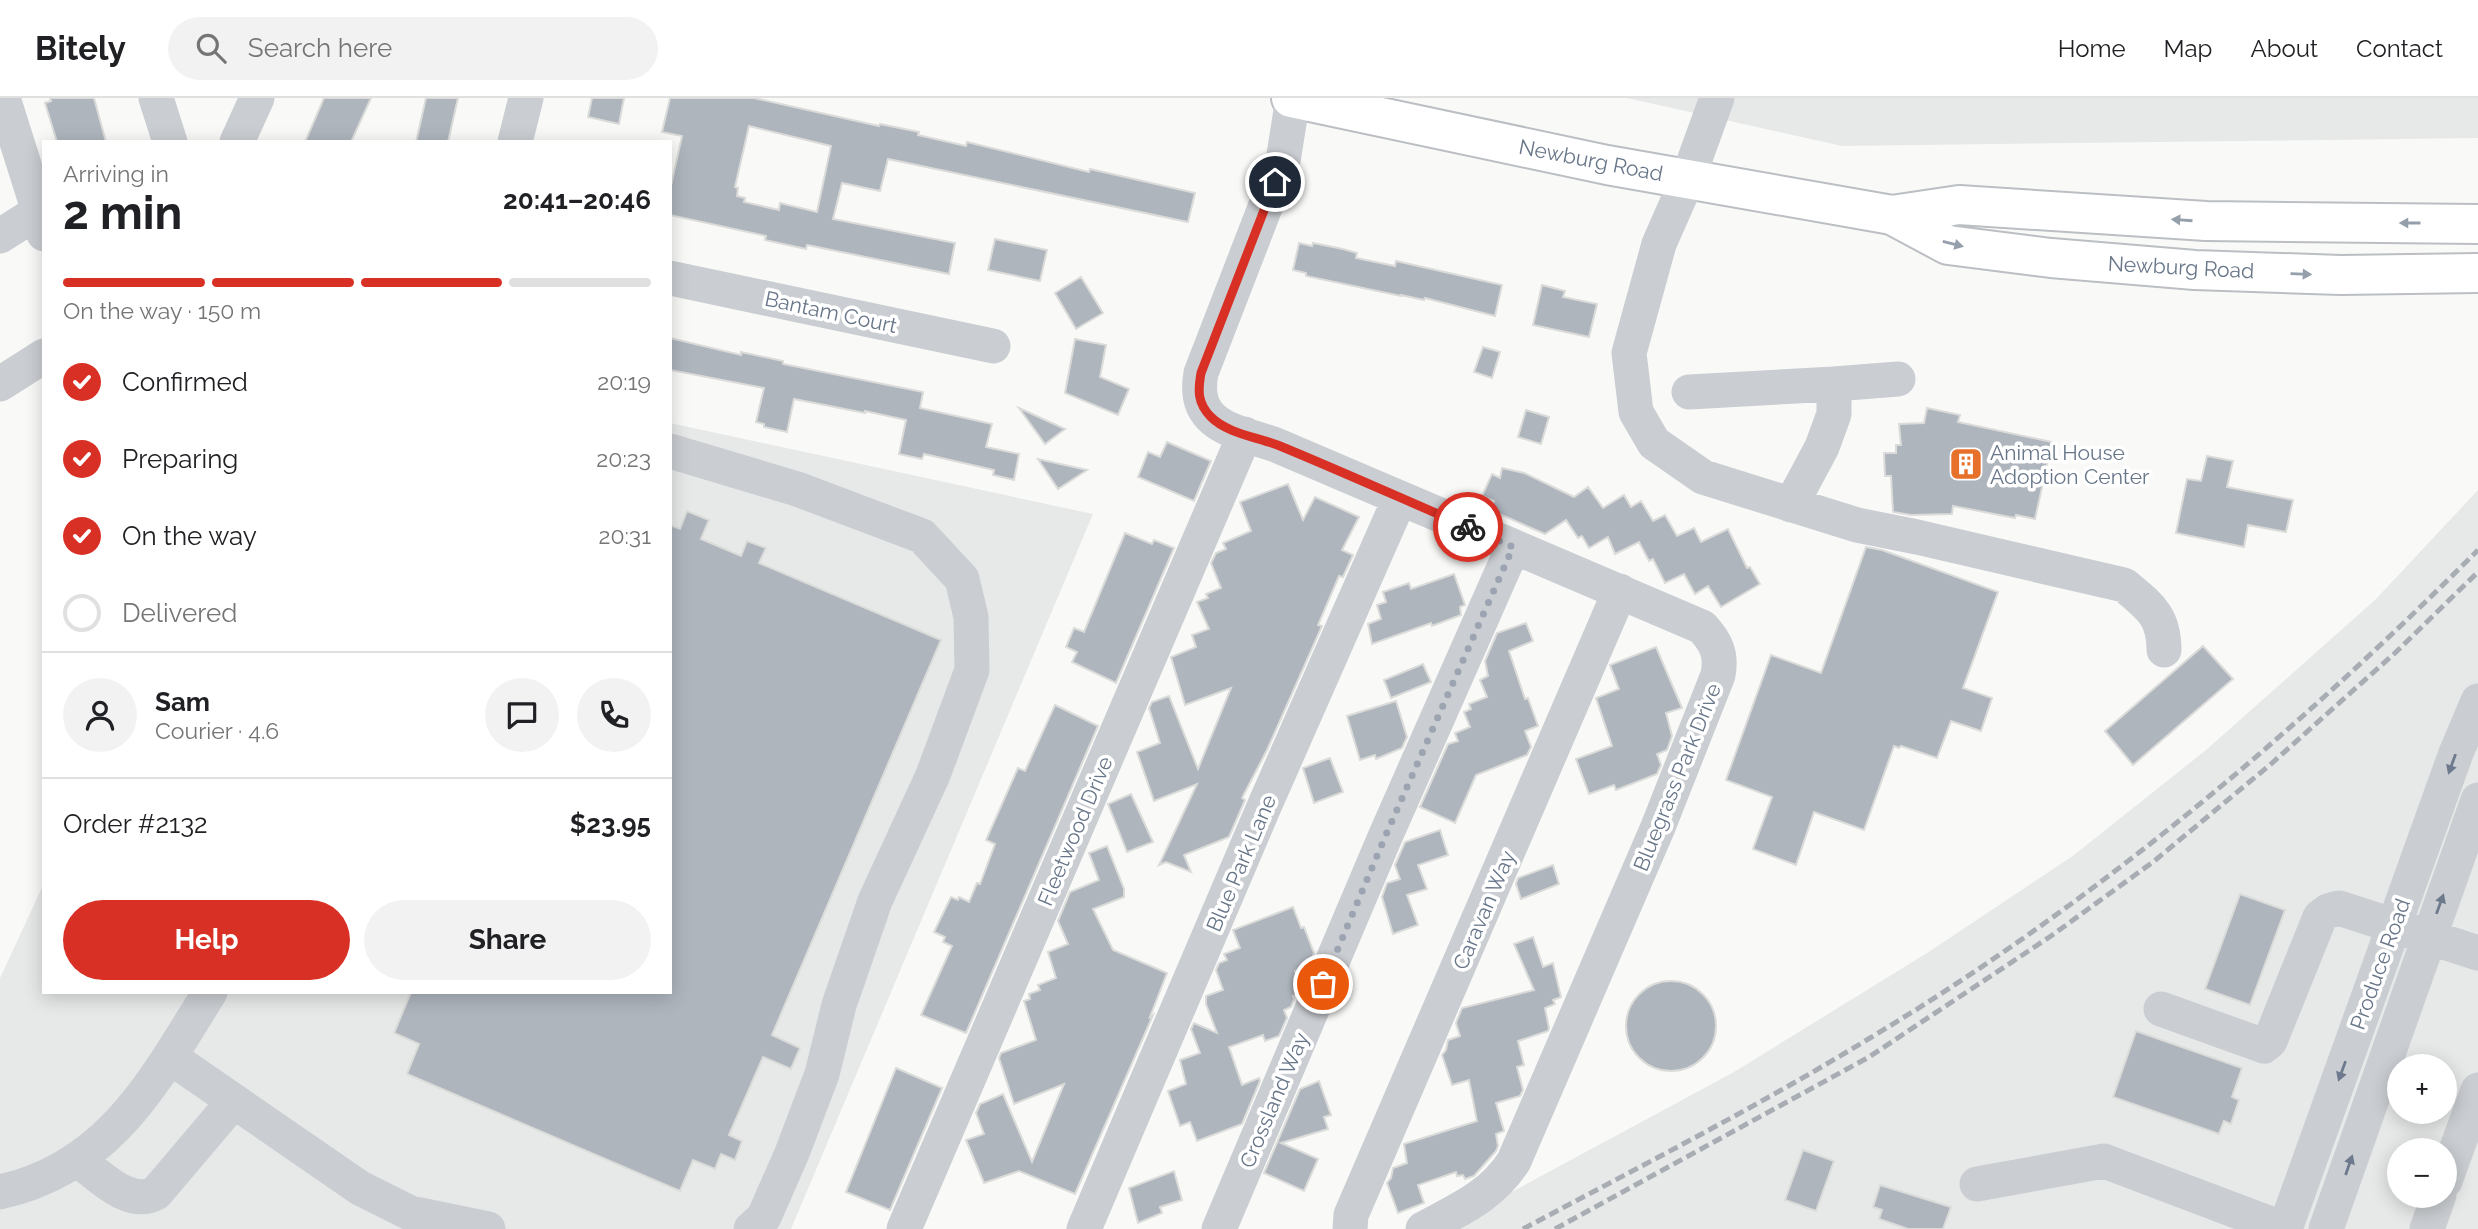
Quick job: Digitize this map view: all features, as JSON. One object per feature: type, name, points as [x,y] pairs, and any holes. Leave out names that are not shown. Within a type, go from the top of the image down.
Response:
[{"type":"main road","name":"Newburg Road","points":[[1292,98],[1606,165],[1892,215],[1948,245],[2051,258],[2195,270],[2341,275],[2478,273]]},
{"type":"main road","name":"Newburg Road","points":[[1892,215],[1959,205],[2206,221],[2478,223]]},
{"type":"street","points":[[0,236],[41,223],[4,98]]},
{"type":"street","points":[[156,98],[169,140]]},
{"type":"street","points":[[238,140],[257,98]]},
{"type":"street","points":[[516,140],[526,98]]},
{"type":"street","name":"Bluegrass Park Drive","points":[[1292,98],[1283,161],[1201,373],[1198,390],[1200,403],[1210,416],[1222,426],[1400,498],[1702,627],[1714,640],[1719,652],[1718,675],[1642,866],[1514,1161],[1498,1184],[1469,1204],[1423,1229]]},
{"type":"street","points":[[1717,98],[1688,178],[1659,244],[1629,352],[1636,412],[1654,443],[1703,477],[1791,505],[1857,525],[1942,542],[2124,586],[2147,604],[2164,629],[2164,650]]},
{"type":"street","name":"Bantam Court","points":[[672,278],[993,346]]},
{"type":"street","points":[[0,384],[42,357]]},
{"type":"street","points":[[1689,392],[1898,379]]},
{"type":"street","points":[[1791,505],[1822,447],[1834,414],[1834,384]]},
{"type":"street","name":"Fleetwood Drive","points":[[904,1229],[1245,434]]},
{"type":"street","points":[[672,453],[797,489],[922,536],[962,579],[971,617],[972,670],[933,775],[876,901],[839,1005],[822,1074],[792,1153],[764,1217],[751,1229]]},
{"type":"street","name":"Blue Park Lane","points":[[1084,1229],[1263,809],[1400,498]]},
{"type":"street","name":"Crossland Way","points":[[1219,1229],[1391,824],[1513,547]]},
{"type":"street","name":"Caravan Way","points":[[1350,1229],[1351,1215],[1620,591]]},
{"type":"street","name":"Produce Road","points":[[2285,1229],[2456,752],[2478,701]]},
{"type":"street","name":"Produce Road","points":[[2326,1229],[2478,800]]},
{"type":"street","points":[[2161,1009],[2264,1046],[2270,1041],[2320,917],[2339,908],[2478,953]]},
{"type":"street","points":[[1,1187],[33,1182],[93,1149],[126,1118],[170,1056],[209,994]]},
{"type":"street","points":[[170,1056],[360,1188],[410,1213],[488,1229]]},
{"type":"street","points":[[2457,1148],[2478,1090]]},
{"type":"street","points":[[77,1159],[131,1198],[147,1198],[156,1193],[234,1101]]},
{"type":"street","points":[[1977,1184],[2104,1161],[2285,1229]]},
{"type":"street","points":[[2427,1229],[2434,1208]]},
{"type":"shaded area","points":[[1627,98],[2478,98],[2478,138],[1842,146]]},
{"type":"shaded area","points":[[672,423],[1093,514],[791,1229],[0,1229],[0,978],[42,887],[42,994],[672,994]]},
{"type":"shaded area","points":[[2478,490],[2478,1229],[1443,1229],[1734,1072],[1927,953],[2074,855],[2206,750],[2376,599]]},
{"type":"building","points":[[50,98],[94,98],[105,140],[56,140],[45,103],[51,101]]},
{"type":"building","points":[[324,98],[371,98],[352,140],[306,140]]},
{"type":"building","points":[[426,98],[458,98],[448,140],[416,140]]},
{"type":"building","points":[[592,98],[624,98],[619,124],[588,117]]},
{"type":"building","points":[[670,98],[754,98],[879,126],[880,124],[919,132],[918,135],[966,146],[967,142],[1089,172],[1090,169],[1195,193],[1188,222],[888,159],[880,191],[842,183],[833,219],[955,243],[949,274],[807,245],[806,249],[765,240],[766,236],[672,215],[672,181],[682,136],[662,132]],"holes":[[[749,126],[831,146],[817,212],[780,203],[779,210],[744,202],[745,198],[737,196],[738,188],[735,187]]]},
{"type":"building","points":[[995,239],[1047,250],[1040,281],[988,270]]},
{"type":"building","points":[[1299,243],[1343,249],[1357,253],[1356,258],[1395,266],[1396,261],[1502,285],[1495,316],[1425,298],[1401,296],[1306,276],[1306,273],[1293,270]]},
{"type":"building","points":[[1081,277],[1103,313],[1076,329],[1055,293]]},
{"type":"building","points":[[1542,285],[1565,291],[1563,297],[1597,304],[1589,337],[1533,325]]},
{"type":"building","points":[[672,338],[923,392],[920,408],[992,424],[986,447],[1019,454],[1014,480],[993,475],[994,470],[924,454],[922,459],[899,454],[906,420],[865,411],[794,399],[787,432],[764,427],[764,424],[756,422],[764,388],[672,370]]},
{"type":"building","points":[[1075,339],[1106,345],[1100,377],[1129,389],[1118,415],[1065,393]]},
{"type":"building","points":[[1483,347],[1500,352],[1492,378],[1474,372]]},
{"type":"building","points":[[1019,408],[1065,429],[1045,444]]},
{"type":"building","name":"Animal House Adoption Center","points":[[1927,408],[1960,415],[1958,422],[2052,442],[2035,519],[2016,515],[2015,518],[1953,506],[1952,514],[1911,515],[1893,512],[1891,476],[1885,476],[1884,453],[1896,453],[1896,445],[1901,445],[1899,424],[1924,423]]},
{"type":"building","points":[[1526,410],[1549,417],[1541,444],[1518,437]]},
{"type":"building","points":[[1167,442],[1211,461],[1194,501],[1138,477],[1148,452],[1160,457]]},
{"type":"building","points":[[2207,456],[2233,461],[2227,487],[2293,500],[2286,532],[2248,525],[2244,547],[2176,533],[2187,479],[2201,481]]},
{"type":"building","points":[[1038,459],[1087,470],[1058,489]]},
{"type":"building","points":[[1502,468],[1524,473],[1574,497],[1588,487],[1603,508],[1624,495],[1631,507],[1641,501],[1653,521],[1665,515],[1677,536],[1694,528],[1701,542],[1728,529],[1747,568],[1750,567],[1760,584],[1721,607],[1708,586],[1695,594],[1684,574],[1665,583],[1653,559],[1649,561],[1639,542],[1615,554],[1608,537],[1589,548],[1582,536],[1578,538],[1566,520],[1545,534],[1490,510],[1494,501],[1482,496],[1492,474],[1500,478]]},
{"type":"building","points":[[1288,484],[1303,520],[1315,497],[1359,517],[1342,550],[1353,555],[1343,577],[1339,576],[1318,625],[1322,626],[1267,750],[1242,798],[1245,800],[1229,837],[1184,855],[1191,872],[1166,862],[1159,865],[1197,784],[1154,801],[1137,752],[1160,743],[1149,708],[1152,702],[1169,696],[1198,769],[1231,688],[1185,705],[1171,657],[1196,647],[1192,635],[1209,629],[1197,602],[1208,598],[1206,594],[1221,588],[1211,563],[1216,553],[1226,549],[1223,543],[1251,531],[1240,502]]},
{"type":"building","points":[[687,511],[709,520],[701,539],[741,556],[747,541],[766,548],[759,563],[941,640],[772,1035],[800,1048],[791,1069],[763,1057],[729,1135],[742,1141],[735,1160],[721,1154],[715,1169],[693,1160],[680,1191],[407,1074],[419,1044],[394,1033],[410,994],[672,994],[672,526],[680,529]]},
{"type":"building","points":[[1125,533],[1152,544],[1154,540],[1174,548],[1116,683],[1072,662],[1077,652],[1066,647],[1074,628],[1084,632]]},
{"type":"building","points":[[1866,547],[1882,550],[1998,592],[1963,688],[1992,698],[1981,731],[1951,721],[1937,758],[1894,746],[1864,830],[1814,812],[1796,865],[1753,849],[1772,797],[1726,780],[1771,655],[1821,673]]},
{"type":"building","points":[[1454,574],[1465,605],[1460,607],[1461,615],[1372,644],[1368,624],[1381,619],[1377,605],[1386,602],[1383,592],[1409,583],[1411,589]]},
{"type":"building","points":[[1526,623],[1533,641],[1509,651],[1525,699],[1528,698],[1538,726],[1525,731],[1531,747],[1527,755],[1476,775],[1455,823],[1420,807],[1448,744],[1458,741],[1455,733],[1470,727],[1464,712],[1471,709],[1469,704],[1487,697],[1480,680],[1488,676],[1485,661],[1497,633]]},
{"type":"building","points":[[2203,646],[2233,679],[2133,765],[2105,731]]},
{"type":"building","points":[[1656,647],[1682,708],[1666,713],[1672,736],[1667,750],[1657,754],[1661,765],[1657,774],[1616,790],[1614,785],[1589,794],[1576,759],[1612,746],[1596,698],[1619,689],[1610,665]]},
{"type":"building","points":[[1423,664],[1431,682],[1391,698],[1384,680]]},
{"type":"building","points":[[1396,701],[1407,737],[1402,748],[1376,759],[1375,755],[1360,760],[1347,716]]},
{"type":"building","points":[[1055,705],[1098,726],[966,1033],[921,1015],[952,946],[943,942],[945,937],[934,932],[951,897],[958,900],[959,897],[969,902],[977,883],[980,884],[995,844],[986,840],[1018,768],[1025,771]]},
{"type":"building","points":[[1330,758],[1343,792],[1314,803],[1303,768]]},
{"type":"building","points":[[1131,794],[1153,842],[1127,852],[1108,804]]},
{"type":"building","points":[[1440,830],[1448,855],[1418,865],[1427,889],[1407,895],[1418,925],[1393,934],[1382,897],[1387,883],[1400,879],[1395,865],[1405,842]]},
{"type":"building","points":[[1107,846],[1124,889],[1124,897],[1093,909],[1113,950],[1167,973],[1150,1017],[1153,1015],[1075,1194],[1019,1171],[984,1183],[966,1140],[984,1134],[976,1113],[980,1104],[1003,1094],[1032,1162],[1064,1084],[1014,1104],[999,1058],[1001,1053],[1036,1040],[1024,1001],[1030,999],[1029,994],[1040,990],[1038,985],[1056,978],[1048,952],[1068,944],[1058,921],[1070,892],[1099,880],[1089,853]]},
{"type":"building","points":[[1553,865],[1559,884],[1521,899],[1516,884],[1518,878]]},
{"type":"building","points":[[2240,894],[2285,910],[2250,1005],[2205,989]]},
{"type":"building","points":[[1293,907],[1314,953],[1309,966],[1295,971],[1301,985],[1293,996],[1291,1007],[1284,1010],[1287,1018],[1279,1036],[1265,1041],[1263,1035],[1229,1047],[1242,1085],[1259,1078],[1260,1081],[1242,1124],[1197,1141],[1190,1122],[1180,1126],[1168,1091],[1186,1084],[1180,1060],[1200,1053],[1191,1029],[1194,1023],[1217,1033],[1206,1004],[1206,996],[1223,990],[1216,970],[1219,963],[1227,960],[1224,954],[1240,948],[1233,930]]},
{"type":"building","points":[[1533,937],[1543,967],[1553,963],[1561,997],[1553,1000],[1555,1004],[1545,1008],[1548,1031],[1518,1041],[1524,1065],[1517,1067],[1523,1090],[1520,1096],[1496,1103],[1504,1131],[1496,1134],[1496,1151],[1474,1176],[1465,1179],[1463,1175],[1457,1176],[1456,1172],[1418,1185],[1424,1203],[1398,1213],[1387,1183],[1393,1168],[1407,1163],[1404,1144],[1477,1121],[1469,1080],[1452,1085],[1442,1055],[1448,1040],[1460,1036],[1456,1023],[1462,1008],[1534,990],[1514,944]]},
{"type":"building","points":[[1671,981],[1688,985],[1703,994],[1712,1009],[1716,1026],[1712,1043],[1703,1058],[1688,1067],[1671,1071],[1654,1067],[1639,1058],[1630,1043],[1626,1026],[1630,1009],[1639,994],[1654,985]]},
{"type":"building","points":[[2136,1031],[2242,1068],[2232,1097],[2239,1100],[2231,1124],[2224,1121],[2219,1134],[2113,1097]]},
{"type":"building","points":[[896,1068],[942,1088],[890,1210],[846,1192]]},
{"type":"building","points":[[1319,1081],[1331,1115],[1324,1117],[1328,1129],[1281,1143],[1318,1159],[1304,1191],[1264,1173],[1300,1089]]},
{"type":"building","points":[[1803,1150],[1834,1161],[1816,1211],[1785,1200]]},
{"type":"building","points":[[1174,1171],[1182,1200],[1160,1207],[1162,1213],[1138,1223],[1129,1188]]},
{"type":"building","points":[[1880,1185],[1951,1207],[1943,1229],[1908,1229],[1879,1219],[1882,1210],[1873,1207]]},
{"type":"railway","points":[[1523,1229],[1698,1136],[1870,1038],[2033,931],[2189,813],[2264,750],[2337,685],[2478,550]]},
{"type":"railway","points":[[1555,1229],[1869,1057],[2051,936],[2153,862],[2271,764],[2395,653],[2478,572]]},
{"type":"way so far","points":[[1323,984],[1513,547],[1468,527]]},
{"type":"place","name":"Animal House Adoption Center","points":[[1966,464]]},
{"type":"route","points":[[1275,182],[1201,373],[1198,390],[1200,403],[1222,426],[1276,445],[1468,527]]}]
